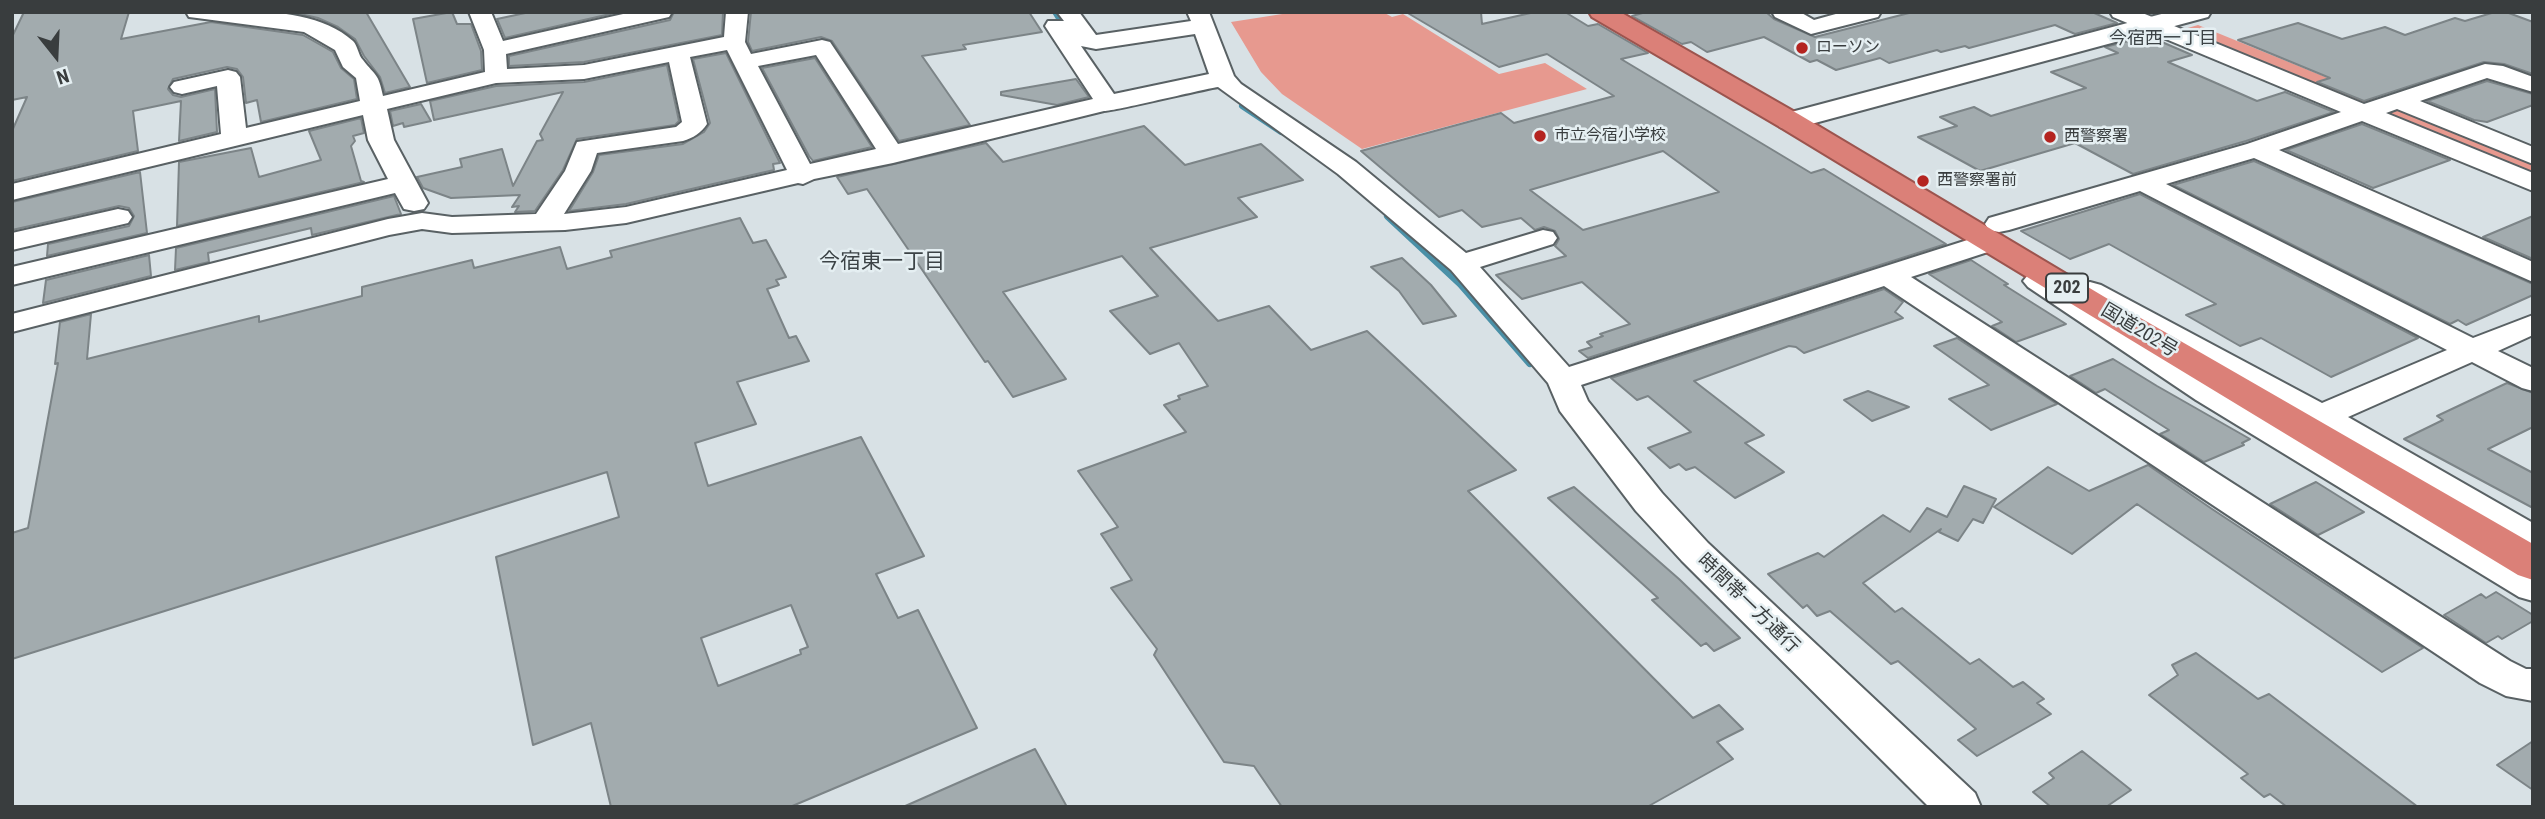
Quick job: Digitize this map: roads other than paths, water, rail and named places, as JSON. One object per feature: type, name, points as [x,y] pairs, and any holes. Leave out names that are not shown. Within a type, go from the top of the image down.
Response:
[{"type":"highway","name":"国道202号","points":[[1601,12],[1995,237],[2533,564]]},
{"type":"street","points":[[197,12],[299,23],[312,27],[345,46],[351,62],[367,76],[381,140],[422,221]]},
{"type":"street","points":[[495,50],[661,12]]},
{"type":"street","points":[[737,12],[740,52],[803,176]]},
{"type":"street","points":[[1047,12],[1109,104]]},
{"type":"street","points":[[12,323],[375,230],[422,221],[452,225],[545,222],[626,215],[803,176],[1184,85],[1223,79],[1201,19],[1096,42],[1088,41],[1068,12]]},
{"type":"street","points":[[1783,12],[1811,27],[1870,12]]},
{"type":"street","points":[[2122,12],[2533,183]]},
{"type":"street","points":[[1790,121],[2199,12]]},
{"type":"street","points":[[485,13],[495,50],[496,76]]},
{"type":"street","points":[[12,192],[496,76],[584,72],[678,53],[822,47],[893,155]]},
{"type":"street","points":[[545,222],[578,171],[586,147],[683,133],[695,124],[678,53]]},
{"type":"street","points":[[1563,380],[1888,275],[2140,181],[2256,149],[2485,71],[2495,71],[2533,85]]},
{"type":"street","points":[[182,86],[228,77],[234,138]]},
{"type":"street","name":"時間帯一方通行","points":[[1223,79],[1277,122],[1347,168],[1461,264],[1563,380],[1572,404],[1649,502],[1695,552],[1959,807]]},
{"type":"street","points":[[2398,101],[2533,156]]},
{"type":"street","points":[[2256,149],[2533,273]]},
{"type":"street","points":[[2140,181],[2533,381]]},
{"type":"street","points":[[12,276],[404,183]]},
{"type":"street","points":[[12,242],[118,217]]},
{"type":"street","points":[[1995,237],[2320,416],[2533,540]]},
{"type":"street","points":[[1995,237],[2042,285],[2208,393],[2533,587]]},
{"type":"street","points":[[1461,264],[1543,239]]},
{"type":"street","points":[[1888,275],[2495,672],[2522,685],[2533,685]]},
{"type":"street","points":[[2320,416],[2533,324]]},
{"type":"waterway","points":[[1055,12],[1067,31]]},
{"type":"waterway","points":[[1242,106],[1281,132]]},
{"type":"waterway","points":[[1388,216],[1461,284],[1530,363]]},
{"type":"place","name":"ローソン","points":[[1802,48]]},
{"type":"place","name":"市立今宿小学校","points":[[1540,136]]},
{"type":"place","name":"西警察署","points":[[2050,137]]},
{"type":"place","name":"西警察署前","points":[[1923,181]]},
{"type":"district","name":"今宿西一丁目","points":[[2163,39]]},
{"type":"district","name":"今宿東一丁目","points":[[882,263]]}]
